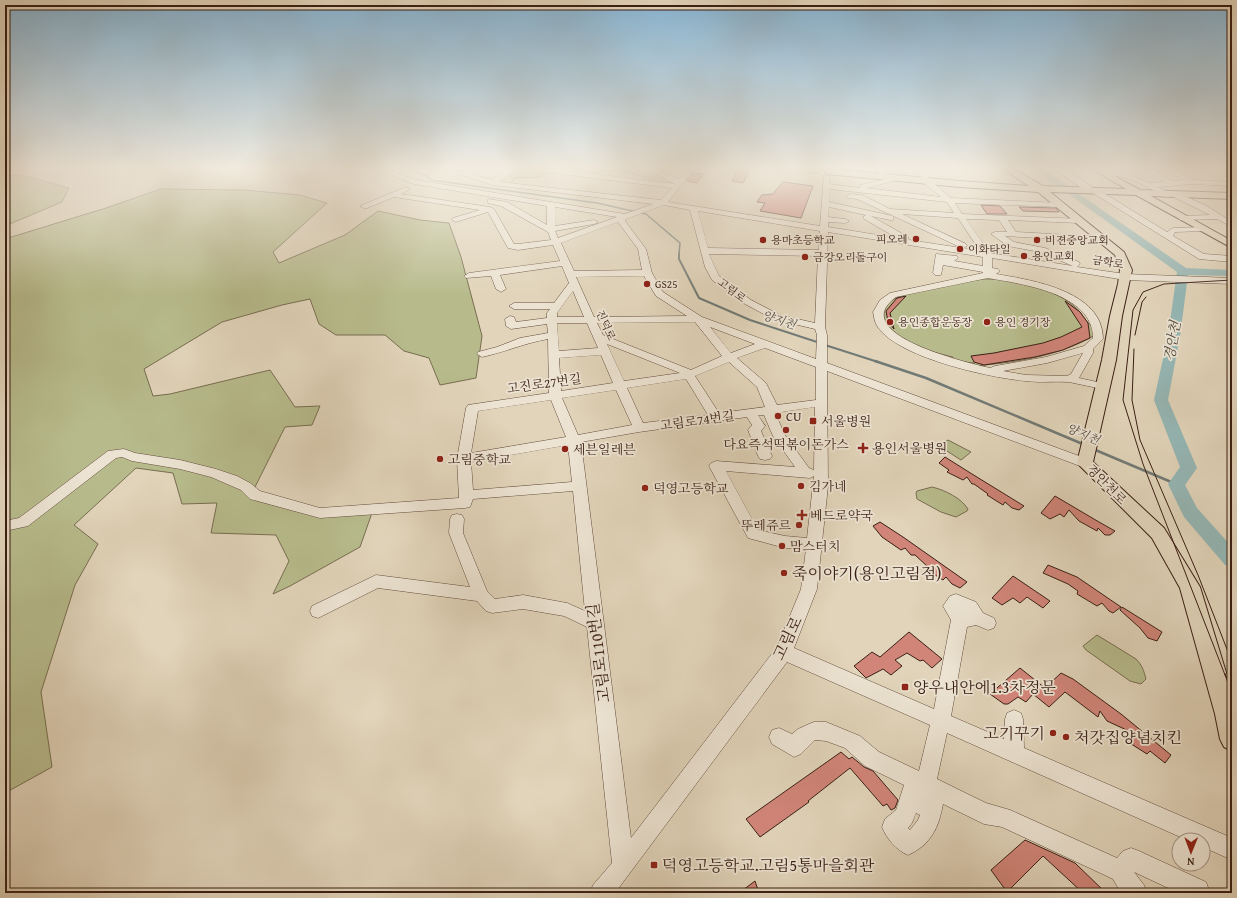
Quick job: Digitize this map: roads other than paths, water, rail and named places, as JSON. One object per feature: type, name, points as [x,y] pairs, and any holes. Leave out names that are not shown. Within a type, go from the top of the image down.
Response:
[{"type":"main road","name":"경안천로","points":[[1066,211],[1105,240],[1120,254],[1130,277],[1116,316],[1109,360],[1085,461],[1158,533],[1190,587],[1227,714],[1232,739]]},
{"type":"main road","points":[[1171,211],[1230,243]]},
{"type":"street","points":[[456,220],[484,211]]},
{"type":"street","points":[[491,211],[511,246],[548,245],[564,261]]},
{"type":"street","points":[[516,211],[551,230],[625,216]]},
{"type":"street","name":"진덕로","points":[[551,211],[551,230],[548,245],[564,261],[639,428]]},
{"type":"street","points":[[594,211],[625,216]]},
{"type":"street","points":[[509,254],[548,245],[640,211]]},
{"type":"street","name":"고림로","points":[[694,211],[709,267],[715,278],[748,302],[777,316],[821,331]]},
{"type":"street","name":"금학로","points":[[710,211],[912,243],[986,263],[1096,272],[1130,277],[1232,281]]},
{"type":"street","name":"고림로","points":[[601,893],[784,652],[809,589],[821,486],[813,473],[820,403],[825,211]]},
{"type":"street","points":[[859,211],[909,221]]},
{"type":"street","points":[[888,211],[959,216],[1079,221]]},
{"type":"street","points":[[888,211],[969,249],[986,263],[1065,295],[1082,306],[1093,318],[1098,328],[1098,339],[1088,348],[1047,360],[985,371]]},
{"type":"street","points":[[956,211],[959,216],[984,234],[1011,244],[1042,250],[1096,272]]},
{"type":"street","points":[[1007,211],[1014,218]]},
{"type":"street","points":[[1127,211],[1202,257],[1232,259]]},
{"type":"street","points":[[1208,211],[1232,225]]},
{"type":"street","points":[[625,216],[621,221],[642,249],[646,273],[659,294],[698,319],[1085,461]]},
{"type":"street","points":[[1183,218],[1232,216]]},
{"type":"street","name":"금학로","points":[[871,217],[912,243]]},
{"type":"street","points":[[1002,218],[1011,232]]},
{"type":"street","points":[[825,219],[845,221]]},
{"type":"street","points":[[984,234],[1032,229],[1061,220]]},
{"type":"street","points":[[1168,236],[1173,230],[1204,230]]},
{"type":"street","points":[[1011,232],[1105,240]]},
{"type":"street","points":[[984,234],[986,263]]},
{"type":"street","points":[[704,251],[824,253]]},
{"type":"street","points":[[469,276],[564,261]]},
{"type":"street","points":[[938,273],[939,262],[986,263],[1036,274]]},
{"type":"street","points":[[986,263],[893,295],[883,302],[878,312],[881,323],[902,342],[918,350],[985,371],[1026,378],[1069,379],[1102,386]]},
{"type":"street","points":[[495,273],[501,289]]},
{"type":"street","points":[[574,440],[555,395],[552,314],[558,306],[572,279],[646,273]]},
{"type":"street","points":[[514,306],[558,306]]},
{"type":"street","points":[[510,319],[511,326],[552,320],[698,319]]},
{"type":"street","points":[[698,319],[724,352],[762,385],[771,406],[769,413],[779,436],[813,473]]},
{"type":"street","points":[[482,354],[500,350],[524,340],[553,336]]},
{"type":"street","points":[[598,337],[687,372],[716,418]]},
{"type":"street","name":"고진로27번길","points":[[464,459],[472,408],[690,375],[764,344]]},
{"type":"street","points":[[1069,379],[1075,376],[1088,353],[1088,348]]},
{"type":"street","points":[[554,355],[604,351]]},
{"type":"street","name":"고림로74번길","points":[[464,459],[639,428],[820,403]]},
{"type":"street","points":[[750,413],[759,426],[754,430],[765,456]]},
{"type":"street","name":"고림로110번길","points":[[574,440],[623,866]]},
{"type":"street","points":[[5,526],[22,522],[113,454],[124,453],[132,456],[196,468],[239,482],[250,488],[255,495],[320,513],[465,503],[464,459]]},
{"type":"street","points":[[813,473],[716,466],[753,534],[778,541],[814,544]]},
{"type":"street","points":[[466,495],[579,486]]},
{"type":"street","points":[[457,519],[456,533],[481,595],[492,606],[523,602],[567,610],[595,623]]},
{"type":"street","points":[[318,611],[376,581],[481,595]]},
{"type":"street","points":[[921,805],[947,693],[963,613]]},
{"type":"street","points":[[784,652],[1232,849]]},
{"type":"street","points":[[1014,719],[1014,753]]},
{"type":"street","points":[[779,737],[794,747],[804,735],[821,730],[829,732],[856,744],[870,759],[984,813],[1003,817],[1121,872],[1136,893]]},
{"type":"street","points":[[1121,872],[1131,859],[1198,890],[1199,893]]},
{"type":"waterway","name":"양지천","points":[[632,211],[646,214],[680,243],[679,254]]},
{"type":"waterway","name":"경안천","points":[[1098,211],[1183,271]]},
{"type":"waterway","name":"양지천","points":[[679,254],[679,259],[699,298],[750,320],[820,343]]},
{"type":"waterway","points":[[1183,271],[1232,273]]},
{"type":"waterway","name":"경안천","points":[[1183,271],[1174,336],[1161,400],[1189,468],[1176,484],[1190,512],[1232,560]]},
{"type":"waterway","name":"양지천","points":[[825,345],[878,362]]},
{"type":"waterway","name":"양지천","points":[[878,362],[926,378],[1085,445]]},
{"type":"waterway","name":"양지천","points":[[1093,449],[1176,484]]},
{"type":"tram line","points":[[1225,675],[1143,464],[1123,400],[1133,310],[1143,292],[1164,284],[1232,280]]},
{"type":"tram line","points":[[1135,335],[1142,302],[1146,297]]},
{"type":"tram line","points":[[1134,349],[1132,400],[1140,440],[1198,575],[1232,662]]},
{"type":"tram line","points":[[1225,674],[1232,693]]},
{"type":"place","name":"피오레","points":[[916,239]]},
{"type":"place","name":"용마초등학교","points":[[763,240]]},
{"type":"place","name":"비젼중앙교회","points":[[1037,240]]},
{"type":"place","name":"이화타일","points":[[960,249]]},
{"type":"place","name":"용인교회","points":[[1024,256]]},
{"type":"place","name":"금강오리돌구이","points":[[805,257]]},
{"type":"place","name":"GS25","points":[[647,284]]},
{"type":"place","name":"용인종합운동장","points":[[890,322]]},
{"type":"place","name":"용인 경기장","points":[[987,322]]},
{"type":"place","name":"CU","points":[[778,416]]},
{"type":"place","name":"서울병원","points":[[813,421]]},
{"type":"place","name":"다요즉석떡볶이돈가스","points":[[786,430]]},
{"type":"place","name":"용인서울병원","points":[[863,448]]},
{"type":"place","name":"세븐일레븐","points":[[565,449]]},
{"type":"place","name":"고림중학교","points":[[440,459]]},
{"type":"place","name":"김가네","points":[[801,486]]},
{"type":"place","name":"덕영고등학교","points":[[645,488]]},
{"type":"place","name":"베드로약국","points":[[802,515]]},
{"type":"place","name":"뚜레쥬르","points":[[799,525]]},
{"type":"place","name":"맘스터치","points":[[782,546]]},
{"type":"place","name":"죽이야기(용인고림점)","points":[[784,573]]},
{"type":"place","name":"양우내안에1.3차정문","points":[[905,687]]},
{"type":"place","name":"고기꾸기","points":[[1053,733]]},
{"type":"place","name":"처갓집양념치킨","points":[[1066,737]]},
{"type":"place","name":"덕영고등학교.고림5통마을회관","points":[[654,865]]}]
